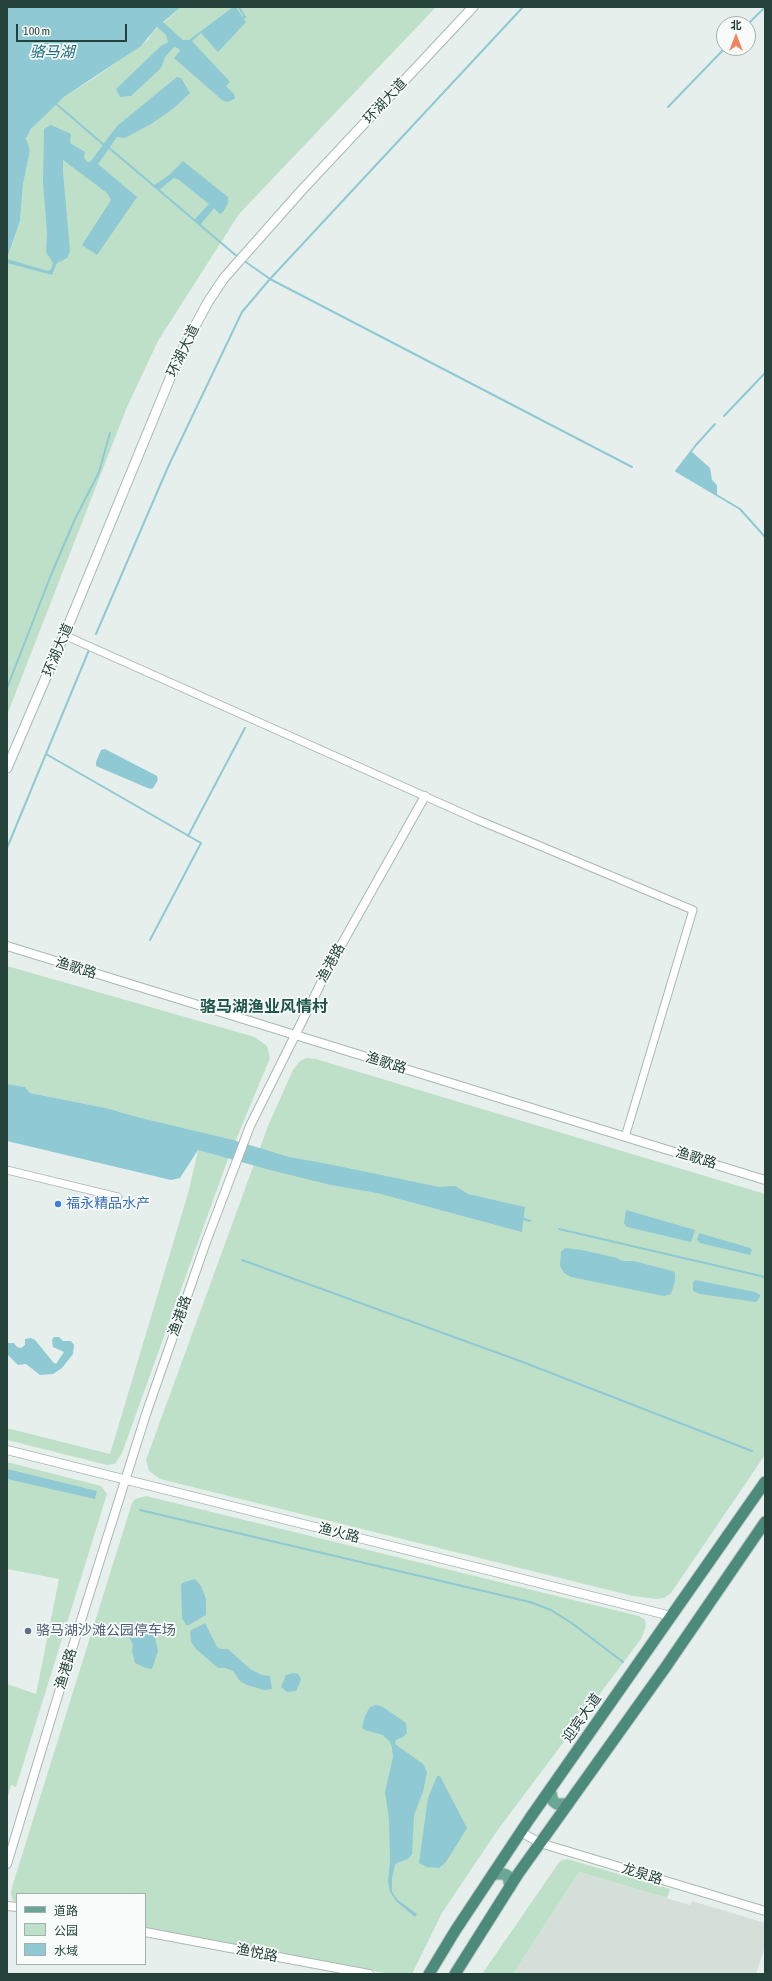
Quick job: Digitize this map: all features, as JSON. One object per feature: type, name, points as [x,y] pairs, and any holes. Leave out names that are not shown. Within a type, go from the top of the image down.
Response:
[{"type":"highway","name":"迎宾大道","points":[[430,1974],[521,1832],[765,1482]]},
{"type":"highway","points":[[455,1974],[510,1887],[540,1843],[665,1668],[765,1522]]},
{"type":"main road","name":"环湖大道","points":[[7,768],[64,635],[180,354],[208,302],[224,278],[301,191],[473,7]]},
{"type":"main road","points":[[550,1790],[552,1801],[557,1804],[568,1804]]},
{"type":"main road","points":[[493,1874],[504,1874],[508,1876],[510,1887]]},
{"type":"street","points":[[64,635],[425,796],[693,910],[625,1137]]},
{"type":"street","name":"渔港路","points":[[7,1864],[73,1646],[146,1414],[208,1236],[250,1126],[330,965],[425,796]]},
{"type":"street","name":"渔歌路","points":[[7,946],[765,1180]]},
{"type":"street","points":[[7,1170],[118,1197]]},
{"type":"street","name":"渔火路","points":[[7,1450],[671,1616]]},
{"type":"street","name":"龙泉路","points":[[521,1832],[540,1843],[765,1911]]},
{"type":"street","name":"渔悦路","points":[[146,1932],[369,1974]]},
{"type":"shaded area","points":[[579,1872],[690,1905],[692,1901],[765,1923],[765,1946],[756,1974],[513,1974]]},
{"type":"green space","points":[[181,7],[436,7],[239,214],[158,341],[127,407],[7,715],[7,260],[20,221],[23,184],[30,151],[26,142],[27,134],[43,116],[64,97],[96,77],[148,40],[153,32]]},
{"type":"green space","points":[[7,966],[255,1037],[267,1046],[270,1058],[228,1159],[122,1453],[115,1464],[107,1465],[7,1440],[7,1428],[110,1454],[189,1190],[198,1150],[141,1118],[106,1108],[30,1093],[25,1087],[7,1084]]},
{"type":"green space","points":[[306,1058],[316,1059],[765,1194],[765,1455],[671,1593],[664,1598],[657,1599],[633,1596],[160,1479],[149,1471],[146,1460],[268,1126],[293,1070],[299,1062]]},
{"type":"green space","points":[[7,1462],[101,1486],[107,1494],[16,1787],[11,1785],[7,1799],[7,1684],[36,1694],[59,1579],[7,1569]]},
{"type":"green space","points":[[146,1496],[639,1616],[645,1620],[646,1626],[641,1639],[497,1831],[442,1913],[412,1974],[389,1974],[146,1928],[146,1893],[16,1893],[16,1902],[13,1900],[11,1894],[12,1887],[132,1503],[135,1499]]},
{"type":"green space","points":[[567,1859],[670,1889],[667,1898],[579,1872],[513,1974],[482,1974],[560,1861]]},
{"type":"water","name":"骆马湖","points":[[7,7],[181,7],[163,22],[183,40],[189,40],[233,7],[236,7],[246,22],[218,52],[201,33],[192,41],[230,82],[226,86],[234,94],[235,98],[232,100],[227,102],[222,100],[174,58],[180,51],[178,48],[174,47],[165,57],[161,68],[131,96],[120,97],[116,89],[161,46],[168,42],[166,35],[157,27],[141,46],[64,97],[31,129],[26,138],[30,151],[23,184],[20,221],[7,259]]},
{"type":"water","points":[[177,77],[181,78],[190,93],[174,108],[151,124],[125,138],[117,137],[98,164],[137,197],[97,255],[82,245],[111,200],[107,193],[63,160],[70,251],[67,258],[57,263],[52,275],[7,263],[7,259],[48,271],[51,269],[53,263],[46,252],[47,233],[43,183],[44,129],[51,125],[71,134],[70,143],[85,152],[84,157],[87,162],[90,162],[117,126]]},
{"type":"water","points":[[183,161],[228,197],[228,203],[223,212],[220,214],[214,208],[200,225],[194,220],[209,204],[179,180],[174,178],[159,190],[153,186],[169,175]]},
{"type":"water","points":[[691,451],[710,468],[712,480],[717,485],[717,495],[676,471]]},
{"type":"water","points":[[105,749],[157,776],[158,780],[153,788],[150,789],[96,766],[101,750]]},
{"type":"water","points":[[7,1084],[25,1087],[30,1093],[106,1108],[233,1140],[289,1157],[439,1187],[455,1186],[468,1194],[525,1207],[522,1232],[377,1193],[331,1185],[198,1150],[180,1178],[171,1180],[7,1141]]},
{"type":"water","points":[[626,1210],[695,1230],[691,1242],[627,1227],[624,1223]]},
{"type":"water","points":[[699,1233],[750,1248],[752,1250],[750,1255],[700,1243],[697,1240]]},
{"type":"water","points":[[565,1248],[582,1250],[617,1258],[622,1261],[634,1261],[672,1271],[675,1273],[675,1281],[671,1294],[664,1296],[571,1277],[564,1273],[560,1266],[561,1252]]},
{"type":"water","points":[[695,1280],[755,1292],[760,1295],[760,1297],[756,1302],[700,1294],[693,1291],[693,1282]]},
{"type":"water","points":[[54,1337],[59,1337],[63,1341],[71,1341],[74,1345],[73,1354],[62,1368],[53,1374],[40,1375],[26,1364],[18,1365],[7,1354],[7,1343],[14,1343],[17,1347],[21,1348],[25,1345],[25,1339],[31,1338],[35,1340],[56,1364],[64,1352],[53,1347],[52,1340]]},
{"type":"water","points":[[7,1469],[97,1491],[95,1499],[7,1479]]},
{"type":"water","points":[[195,1579],[201,1586],[206,1599],[206,1615],[189,1625],[186,1625],[182,1618],[181,1586],[182,1583]]},
{"type":"water","points":[[129,1622],[145,1627],[155,1637],[158,1651],[152,1669],[135,1663],[132,1651],[133,1645],[125,1629]]},
{"type":"water","points":[[205,1623],[217,1647],[221,1649],[228,1649],[250,1669],[262,1675],[270,1676],[272,1689],[264,1690],[247,1685],[240,1681],[233,1671],[225,1668],[218,1668],[196,1649],[191,1642],[190,1631]]},
{"type":"water","points":[[293,1673],[298,1674],[301,1679],[296,1691],[287,1692],[281,1687],[286,1675]]},
{"type":"water","points":[[376,1705],[383,1707],[406,1723],[407,1733],[403,1737],[396,1740],[395,1744],[423,1764],[427,1772],[423,1792],[414,1815],[412,1854],[408,1859],[395,1865],[392,1878],[392,1892],[398,1900],[417,1914],[415,1917],[397,1902],[390,1892],[388,1882],[390,1861],[389,1819],[385,1792],[393,1757],[392,1748],[390,1742],[383,1735],[362,1728],[365,1716],[370,1707]]},
{"type":"water","points":[[437,1776],[440,1776],[467,1828],[446,1862],[439,1868],[427,1867],[419,1863],[428,1798]]},
{"type":"waterway","points":[[239,7],[245,17],[242,18]]},
{"type":"waterway","points":[[96,634],[168,467],[242,312],[270,279],[523,7]]},
{"type":"waterway","points":[[756,16],[765,7]]},
{"type":"waterway","points":[[668,107],[717,56]]},
{"type":"waterway","points":[[54,102],[104,145]]},
{"type":"waterway","points":[[108,147],[239,258]]},
{"type":"waterway","points":[[243,260],[270,279],[632,467]]},
{"type":"waterway","points":[[724,416],[765,373]]},
{"type":"waterway","points":[[715,424],[696,445],[676,471],[740,509],[765,537]]},
{"type":"waterway","points":[[7,688],[51,575],[75,519],[99,472],[110,433]]},
{"type":"waterway","points":[[7,848],[89,650]]},
{"type":"waterway","points":[[188,836],[245,728]]},
{"type":"waterway","points":[[46,754],[201,843],[150,940]]},
{"type":"waterway","points":[[524,1219],[530,1221]]},
{"type":"waterway","points":[[559,1229],[765,1277]]},
{"type":"waterway","points":[[242,1260],[520,1361],[752,1451]]},
{"type":"waterway","points":[[140,1510],[530,1602],[551,1610],[573,1624],[623,1662]]},
{"type":"place","name":"福永精品水产","points":[[58,1204]]},
{"type":"place","name":"骆马湖沙滩公园停车场","points":[[28,1631]]},
{"type":"district","name":"骆马湖渔业风情村","points":[[264,1007]]}]
